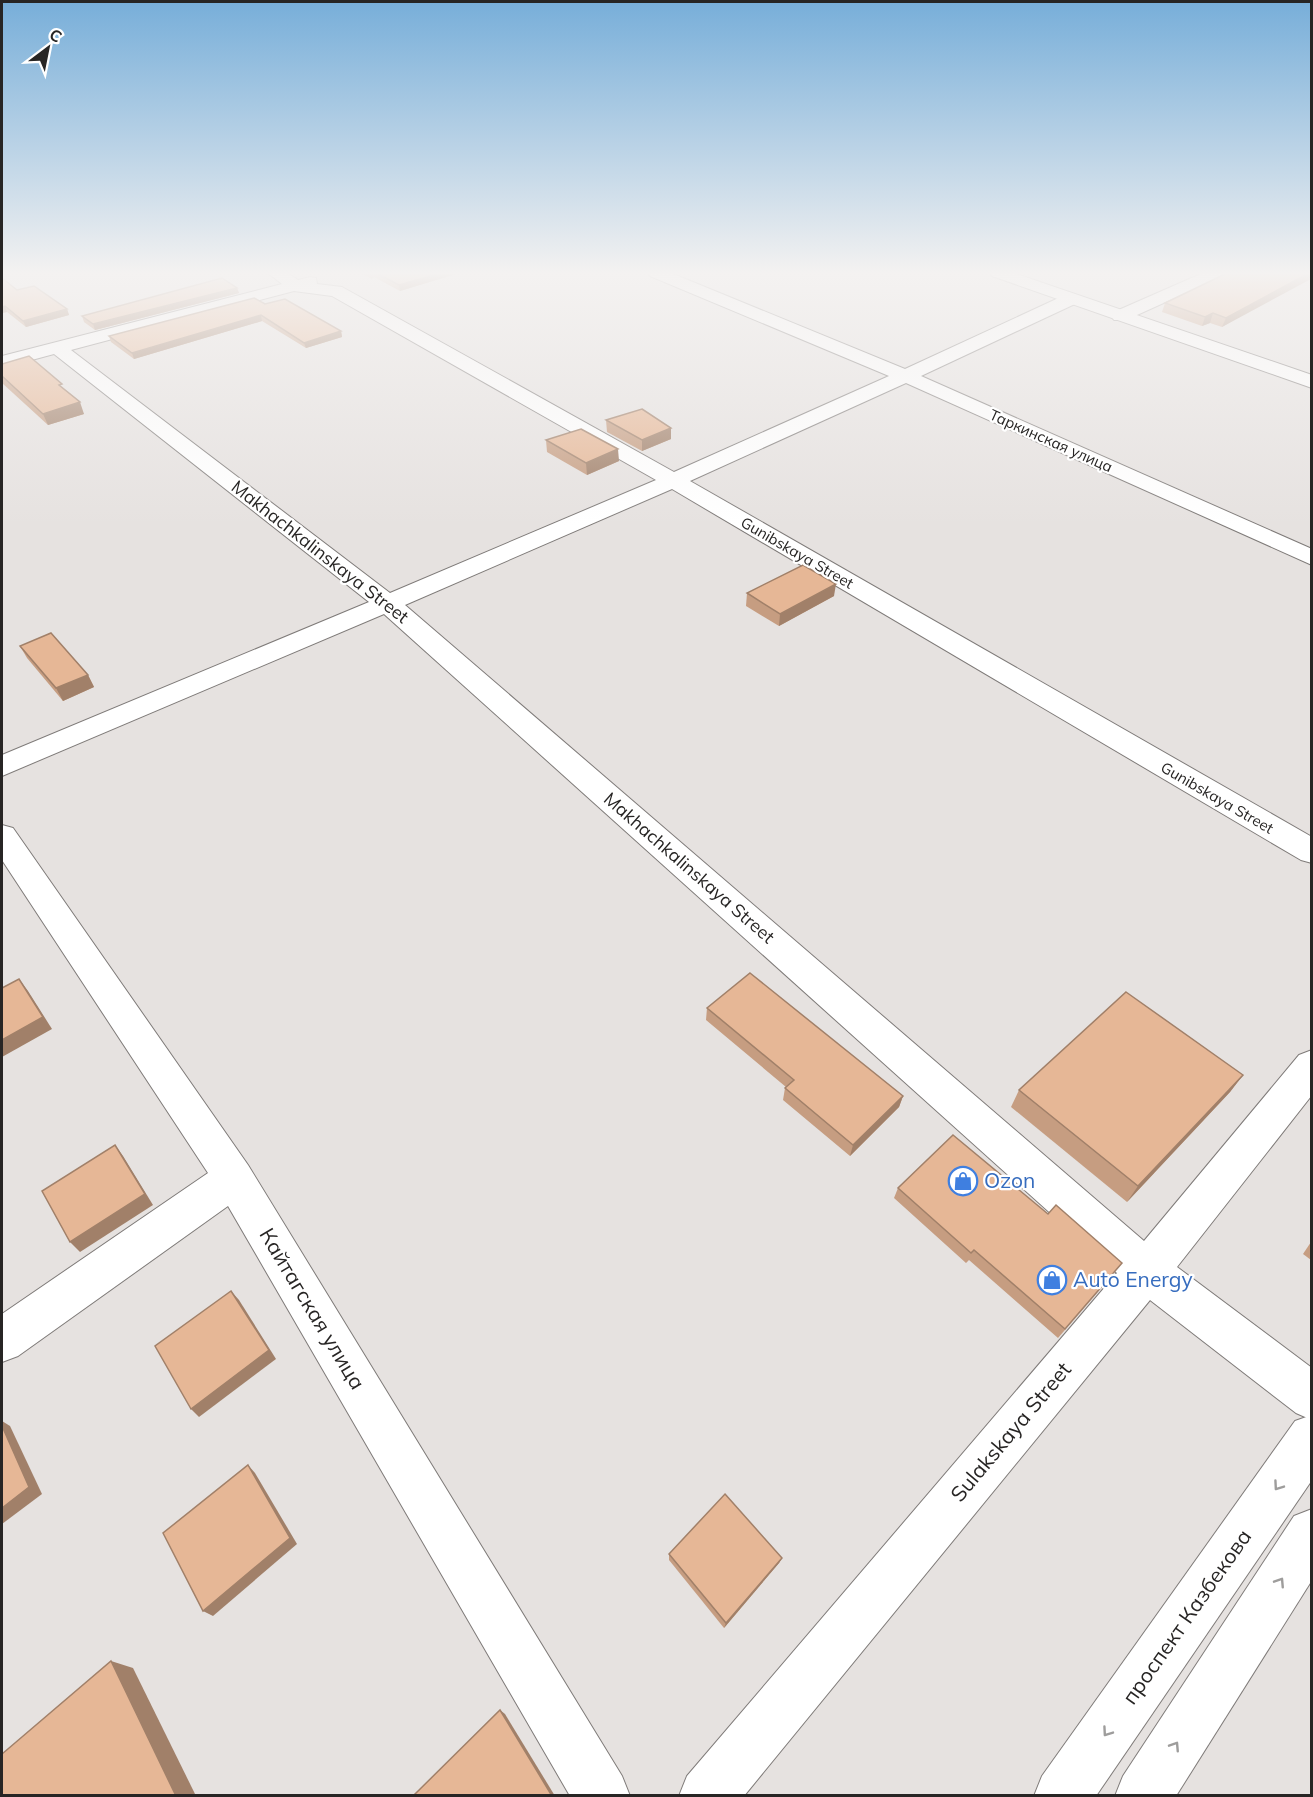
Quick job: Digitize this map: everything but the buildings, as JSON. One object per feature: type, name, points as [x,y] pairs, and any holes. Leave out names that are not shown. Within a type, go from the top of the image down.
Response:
[{"type":"main road","points":[[2,360],[18,357]]},
{"type":"main road","name":"Makhachkalinskaya Street","points":[[69,357],[388,604],[1147,1271],[1311,1397]]},
{"type":"main road","name":"Gunibskaya Street","points":[[453,357],[672,480],[1311,852]]},
{"type":"main road","name":"Таркинская улица","points":[[859,357],[1311,558]]},
{"type":"main road","points":[[2,766],[388,604],[950,357]]},
{"type":"main road","points":[[1238,357],[1311,382]]},
{"type":"main road","name":"Кайтагская улица","points":[[4,844],[234,1178],[602,1796]]},
{"type":"main road","name":"Sulakskaya Street","points":[[707,1796],[1147,1271],[1311,1066]]},
{"type":"main road","points":[[2,1340],[234,1178]]},
{"type":"main road","name":"проспект Казбекова","points":[[1062,1796],[1311,1438]]},
{"type":"main road","points":[[1143,1796],[1311,1534]]},
{"type":"place","name":"Ozon","points":[[963,1181]]},
{"type":"place","name":"Auto Energy","points":[[1052,1280]]}]
